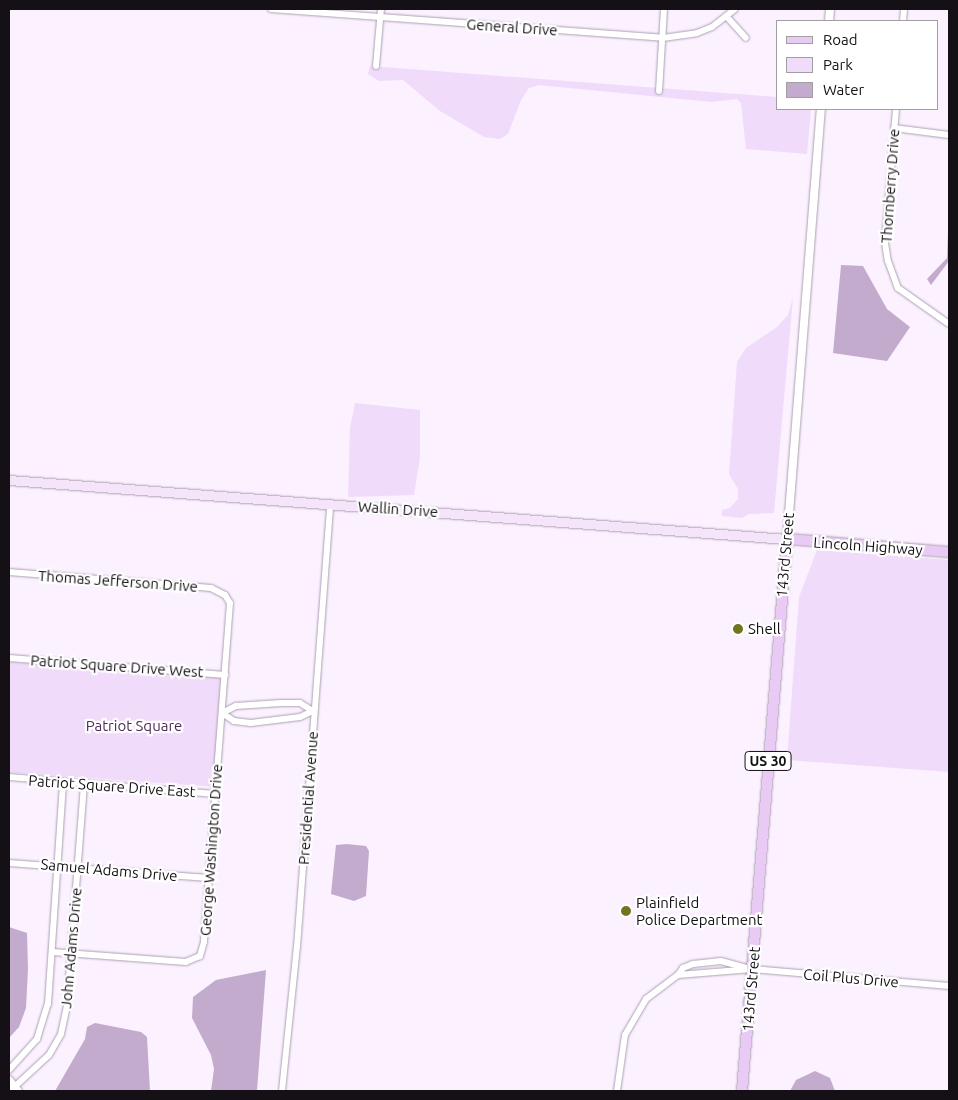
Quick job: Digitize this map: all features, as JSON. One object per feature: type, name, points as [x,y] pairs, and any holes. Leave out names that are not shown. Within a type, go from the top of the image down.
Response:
[{"type":"main road","name":"Wallin Drive","points":[[9,480],[787,539]]},
{"type":"main road","name":"Lincoln Highway","points":[[787,539],[949,552]]},
{"type":"main road","name":"143rd Street","points":[[742,1091],[787,539]]},
{"type":"street","name":"General Drive","points":[[271,9],[663,38],[697,34],[727,17],[735,9]]},
{"type":"street","points":[[376,66],[381,9]]},
{"type":"street","points":[[659,91],[664,9]]},
{"type":"street","points":[[727,17],[746,38]]},
{"type":"street","name":"143rd Street","points":[[787,539],[821,110]]},
{"type":"street","name":"Thornberry Drive","points":[[896,110],[885,243],[888,261],[898,288],[949,324]]},
{"type":"street","points":[[894,128],[949,135]]},
{"type":"street","name":"Presidential Avenue","points":[[282,1091],[298,947],[313,711],[330,504]]},
{"type":"street","name":"Thomas Jefferson Drive","points":[[9,572],[211,588],[225,595]]},
{"type":"street","name":"George Washington Drive","points":[[52,952],[186,962],[200,956],[204,942],[230,611],[225,595]]},
{"type":"street","name":"Patriot Square Drive West","points":[[9,658],[225,675]]},
{"type":"street","points":[[281,703],[300,703],[313,711],[300,717],[251,722],[234,721],[222,713],[236,706],[281,703]]},
{"type":"street","name":"Patriot Square Drive East","points":[[9,777],[215,794]]},
{"type":"street","name":"John Adams Drive","points":[[9,1070],[37,1039],[43,1024],[52,952],[64,782]]},
{"type":"street","name":"John Adams Drive","points":[[14,1090],[49,1056],[61,1034],[68,1005],[84,784]]},
{"type":"street","name":"Samuel Adams Drive","points":[[9,863],[208,878]]},
{"type":"street","name":"Coil Plus Drive","points":[[617,1091],[622,1043],[632,1018],[646,999],[678,975],[683,968],[704,962],[734,962],[752,969]]},
{"type":"street","name":"Coil Plus Drive","points":[[678,975],[752,969],[949,986]]},
{"type":"street","points":[[9,1080],[14,1090]]},
{"type":"green space","points":[[370,66],[776,97],[776,110],[811,110],[807,154],[746,149],[741,103],[737,99],[711,102],[539,85],[529,88],[521,100],[508,134],[500,139],[484,137],[440,111],[403,80],[379,81],[368,74]]},
{"type":"green space","points":[[793,297],[774,513],[749,514],[742,518],[722,516],[722,510],[730,508],[738,499],[738,489],[729,474],[737,362],[746,348],[777,327],[788,315]]},
{"type":"green space","points":[[355,403],[420,410],[420,458],[414,495],[348,497],[350,428]]},
{"type":"green space","points":[[817,550],[949,560],[949,772],[787,760],[799,597]]},
{"type":"green space","name":"Patriot Square","points":[[9,662],[222,677],[215,787],[9,772]]},
{"type":"water","points":[[949,205],[949,261],[931,285],[927,279],[947,258]]},
{"type":"water","points":[[841,265],[863,266],[887,309],[910,327],[887,361],[833,353]]},
{"type":"water","points":[[336,845],[366,846],[369,851],[366,896],[354,901],[331,894]]},
{"type":"water","points":[[9,927],[27,933],[28,969],[26,1008],[19,1027],[9,1038]]},
{"type":"water","points":[[266,970],[257,1091],[211,1091],[214,1069],[211,1055],[192,1018],[193,997],[216,980]]},
{"type":"water","points":[[95,1023],[141,1032],[147,1037],[150,1091],[55,1091],[85,1039],[87,1027]]},
{"type":"water","points":[[815,1071],[830,1078],[835,1091],[790,1091],[796,1080]]},
{"type":"place","name":"Shell","points":[[738,629]]},
{"type":"place","name":"Plainfield Police Department","points":[[626,911]]}]
